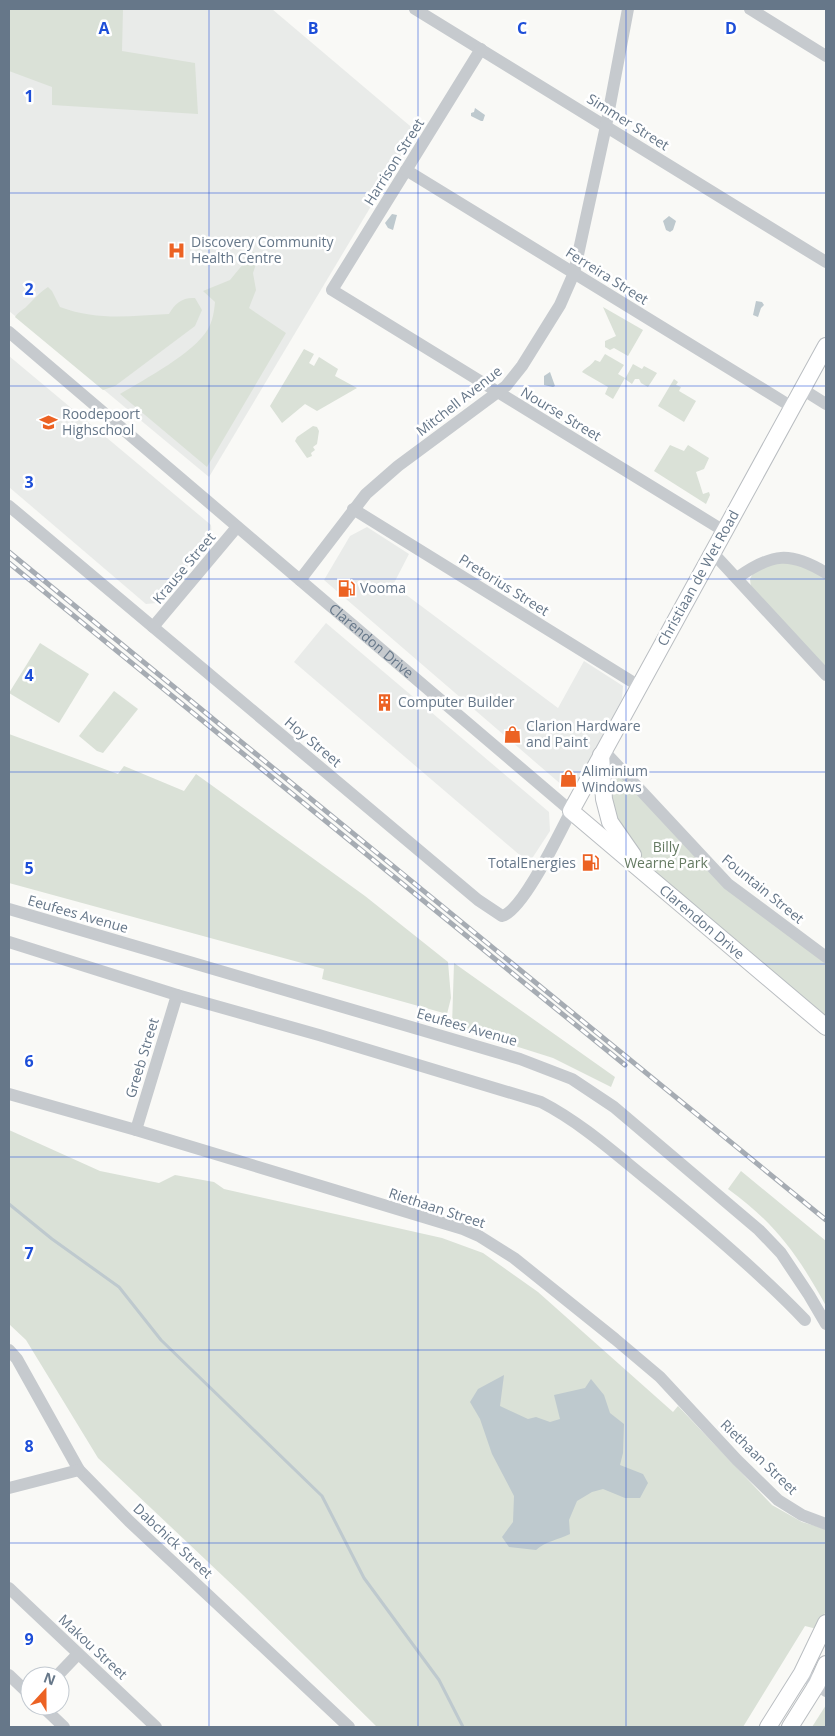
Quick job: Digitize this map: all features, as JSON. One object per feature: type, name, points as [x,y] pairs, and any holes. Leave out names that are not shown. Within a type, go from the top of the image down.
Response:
[{"type":"main road","name":"Christiaan de Wet Road","points":[[571,811],[826,346]]},
{"type":"main road","points":[[602,753],[604,799],[610,822],[626,846],[655,882]]},
{"type":"main road","name":"Clarendon Drive","points":[[571,811],[826,1027]]},
{"type":"main road","points":[[768,1727],[802,1673],[826,1623]]},
{"type":"main road","points":[[790,1727],[822,1687],[826,1664]]},
{"type":"street","name":"Simmer Street","points":[[414,9],[826,262]]},
{"type":"street","name":"Mitchell Avenue","points":[[300,580],[366,494],[398,466],[498,393],[514,376],[560,305],[574,273],[606,126],[628,9]]},
{"type":"street","points":[[750,9],[826,56]]},
{"type":"street","name":"Harrison Street","points":[[332,290],[481,49]]},
{"type":"street","name":"Ferreira Street","points":[[406,170],[792,407]]},
{"type":"street","name":"Nourse Street","points":[[332,290],[724,531]]},
{"type":"street","name":"Clarendon Drive","points":[[9,332],[571,811]]},
{"type":"street","points":[[802,389],[826,404]]},
{"type":"street","name":"Hoy Street","points":[[9,506],[478,900],[498,914],[502,916],[507,915],[522,898],[571,811]]},
{"type":"street","name":"Pretorius Street","points":[[353,509],[639,686]]},
{"type":"street","name":"Krause Street","points":[[153,628],[238,527]]},
{"type":"street","points":[[713,553],[826,675]]},
{"type":"street","points":[[737,578],[760,563],[783,558],[802,560],[826,573]]},
{"type":"street","name":"Fountain Street","points":[[602,753],[728,884],[826,957]]},
{"type":"street","name":"Eeufees Avenue","points":[[9,909],[520,1059],[572,1079],[614,1107],[759,1230],[781,1254],[826,1324]]},
{"type":"street","points":[[9,942],[177,996],[319,1035],[541,1102],[597,1138],[676,1202],[756,1270],[805,1320]]},
{"type":"street","name":"Greeb Street","points":[[136,1130],[177,996]]},
{"type":"street","name":"Riethaan Street","points":[[9,1094],[136,1130],[463,1229],[479,1236],[539,1277],[660,1377],[737,1460],[778,1500],[802,1515],[826,1524]]},
{"type":"street","name":"Dabchick Street","points":[[9,1350],[17,1359],[79,1470],[129,1520],[349,1727]]},
{"type":"street","points":[[9,1488],[79,1470]]},
{"type":"street","name":"Makou Street","points":[[9,1588],[156,1727]]},
{"type":"street","points":[[67,1666],[78,1654]]},
{"type":"street","points":[[802,1673],[822,1687]]},
{"type":"street","points":[[9,1675],[20,1685]]},
{"type":"street","points":[[52,1716],[64,1727]]},
{"type":"shaded area","name":"Discovery Community Health Centre","points":[[9,9],[272,9],[416,131],[209,477],[9,311]]},
{"type":"shaded area","points":[[475,108],[485,115],[483,121],[471,116]]},
{"type":"shaded area","points":[[392,214],[397,215],[393,230],[388,228],[385,223]]},
{"type":"shaded area","points":[[669,216],[676,221],[673,230],[670,232],[666,230],[663,221]]},
{"type":"shaded area","points":[[756,301],[762,302],[764,305],[758,317],[753,315]]},
{"type":"shaded area","name":"Roodepoort Highschool","points":[[9,356],[211,525],[212,538],[157,603],[146,604],[9,487]]},
{"type":"shaded area","points":[[550,372],[555,386],[553,387],[544,385],[544,376]]},
{"type":"shaded area","points":[[367,527],[409,554],[393,585],[558,708],[584,661],[623,686],[622,699],[579,782],[563,786],[324,580],[350,536]]},
{"type":"shaded area","points":[[326,623],[549,812],[550,831],[529,863],[294,662]]},
{"type":"shaded area","points":[[504,1375],[500,1406],[528,1419],[536,1417],[550,1422],[560,1419],[554,1395],[585,1388],[591,1379],[604,1395],[610,1413],[624,1424],[623,1453],[620,1465],[643,1474],[648,1483],[640,1498],[625,1498],[603,1489],[592,1492],[577,1501],[569,1520],[570,1534],[536,1550],[509,1547],[502,1537],[513,1522],[514,1496],[492,1454],[480,1419],[470,1402],[478,1389]]},
{"type":"green space","points":[[9,9],[123,9],[122,51],[195,63],[198,114],[52,105],[52,87],[9,71]]},
{"type":"green space","points":[[253,252],[259,255],[253,273],[256,290],[249,308],[286,333],[207,467],[120,394],[168,365],[201,338],[211,322],[215,302],[203,291],[230,280]]},
{"type":"green space","points":[[48,287],[60,307],[101,316],[169,314],[180,302],[191,298],[195,298],[202,310],[195,326],[115,386],[103,390],[15,317]]},
{"type":"green space","points":[[603,307],[643,330],[628,356],[614,348],[610,350],[605,347],[605,341],[616,336]]},
{"type":"green space","points":[[304,349],[314,354],[309,363],[314,366],[319,357],[338,369],[335,376],[357,388],[317,411],[305,404],[282,423],[270,406]]},
{"type":"green space","points":[[605,354],[624,365],[618,374],[625,378],[613,399],[605,394],[608,387],[582,372],[595,360],[600,362]]},
{"type":"green space","points":[[633,364],[642,369],[644,366],[657,373],[648,387],[641,383],[639,379],[635,379],[632,384],[625,379]]},
{"type":"green space","points":[[674,379],[678,382],[676,385],[681,387],[679,391],[696,401],[684,422],[658,406]]},
{"type":"green space","points":[[313,426],[317,427],[319,431],[317,444],[313,447],[315,450],[311,453],[312,456],[307,458],[295,441],[297,437]]},
{"type":"green space","points":[[670,445],[684,451],[688,445],[709,458],[704,469],[696,472],[703,494],[709,492],[710,495],[706,504],[654,471]]},
{"type":"green space","points":[[791,561],[826,577],[826,670],[751,588],[750,579],[753,573],[767,564]]},
{"type":"green space","points":[[40,643],[89,674],[59,723],[9,693]]},
{"type":"green space","points":[[114,691],[138,709],[103,753],[97,751],[79,736]]},
{"type":"green space","points":[[9,734],[118,774],[124,766],[184,791],[196,774],[365,896],[448,962],[451,998],[447,1014],[322,979],[324,969],[9,883]]},
{"type":"green space","name":"Billy Wearne Park","points":[[605,758],[700,861],[826,961],[826,1019],[641,860],[628,844],[612,818]]},
{"type":"green space","points":[[454,963],[615,1077],[611,1087],[553,1058],[452,1026]]},
{"type":"green space","points":[[9,1130],[100,1171],[159,1183],[175,1175],[214,1182],[224,1189],[442,1238],[483,1253],[538,1292],[673,1412],[678,1406],[772,1505],[802,1522],[826,1529],[826,1611],[817,1629],[805,1626],[743,1727],[377,1727],[243,1595],[98,1458],[26,1340],[9,1324]]},
{"type":"green space","points":[[741,1171],[826,1241],[826,1306],[784,1241],[759,1214],[728,1189]]},
{"type":"green space","points":[[826,1705],[826,1727],[812,1727]]},
{"type":"waterway","points":[[9,1204],[52,1239],[119,1287],[161,1340],[322,1496],[364,1578],[439,1680],[463,1727]]},
{"type":"railway","points":[[9,552],[826,1220]]},
{"type":"railway","points":[[9,563],[625,1065]]},
{"type":"place","name":"Discovery Community Health Centre","points":[[177,250]]},
{"type":"place","name":"Roodepoort Highschool","points":[[48,422]]},
{"type":"place","name":"Vooma","points":[[346,588]]},
{"type":"place","name":"Computer Builder","points":[[384,702]]},
{"type":"place","name":"Clarion Hardware and Paint","points":[[512,734]]},
{"type":"place","name":"Aliminium Windows","points":[[568,779]]},
{"type":"place","name":"TotalEnergies","points":[[590,863]]}]
